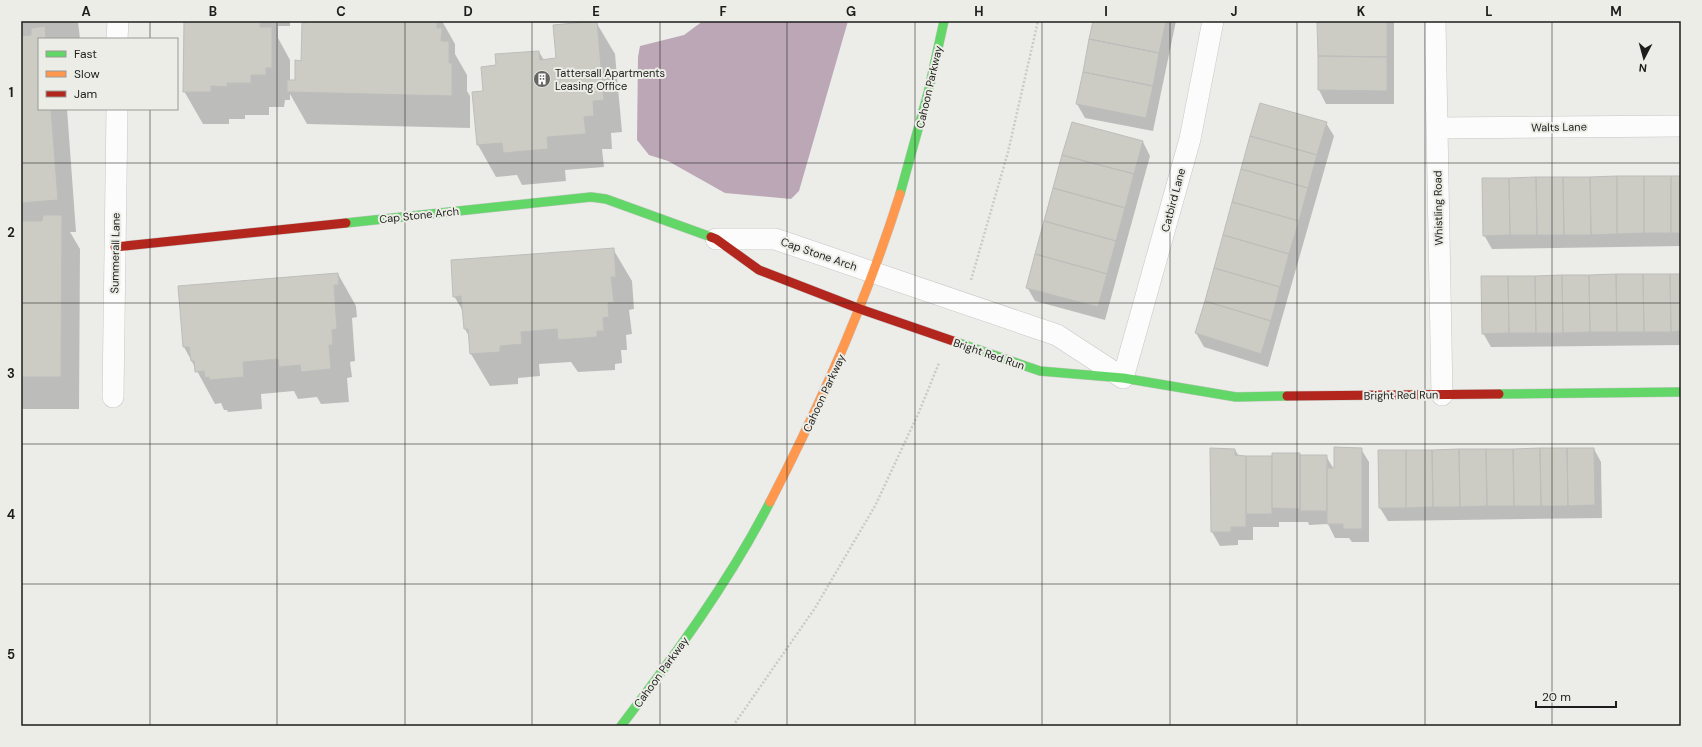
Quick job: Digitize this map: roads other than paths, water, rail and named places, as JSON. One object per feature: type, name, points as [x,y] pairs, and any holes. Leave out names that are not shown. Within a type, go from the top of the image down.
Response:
[{"type":"street","points":[[117,38],[118,21]]},
{"type":"street","name":"Cahoon Parkway","points":[[621,726],[658,678],[730,573],[777,489],[839,360],[873,273],[908,171],[923,114],[944,21]]},
{"type":"street","name":"Catbird Lane","points":[[1123,378],[1190,139],[1213,21]]},
{"type":"street","name":"Whistling Road","points":[[1435,21],[1442,395]]},
{"type":"street","name":"Summerall Lane","points":[[113,397],[117,110]]},
{"type":"street","name":"Walts Lane","points":[[1437,128],[1681,126]]},
{"type":"street","name":"Cap Stone Arch","points":[[115,247],[591,198],[606,199],[716,239],[759,270],[860,308]]},
{"type":"street","name":"Cap Stone Arch","points":[[716,239],[775,239],[873,273]]},
{"type":"street","name":"Bright Red Run","points":[[873,273],[1057,335],[1123,378]]},
{"type":"street","name":"Bright Red Run","points":[[860,308],[1040,371],[1123,378],[1236,397],[1681,392]]},
{"type":"place","name":"Tattersall Apartments Leasing Office","points":[[542,79]]}]
